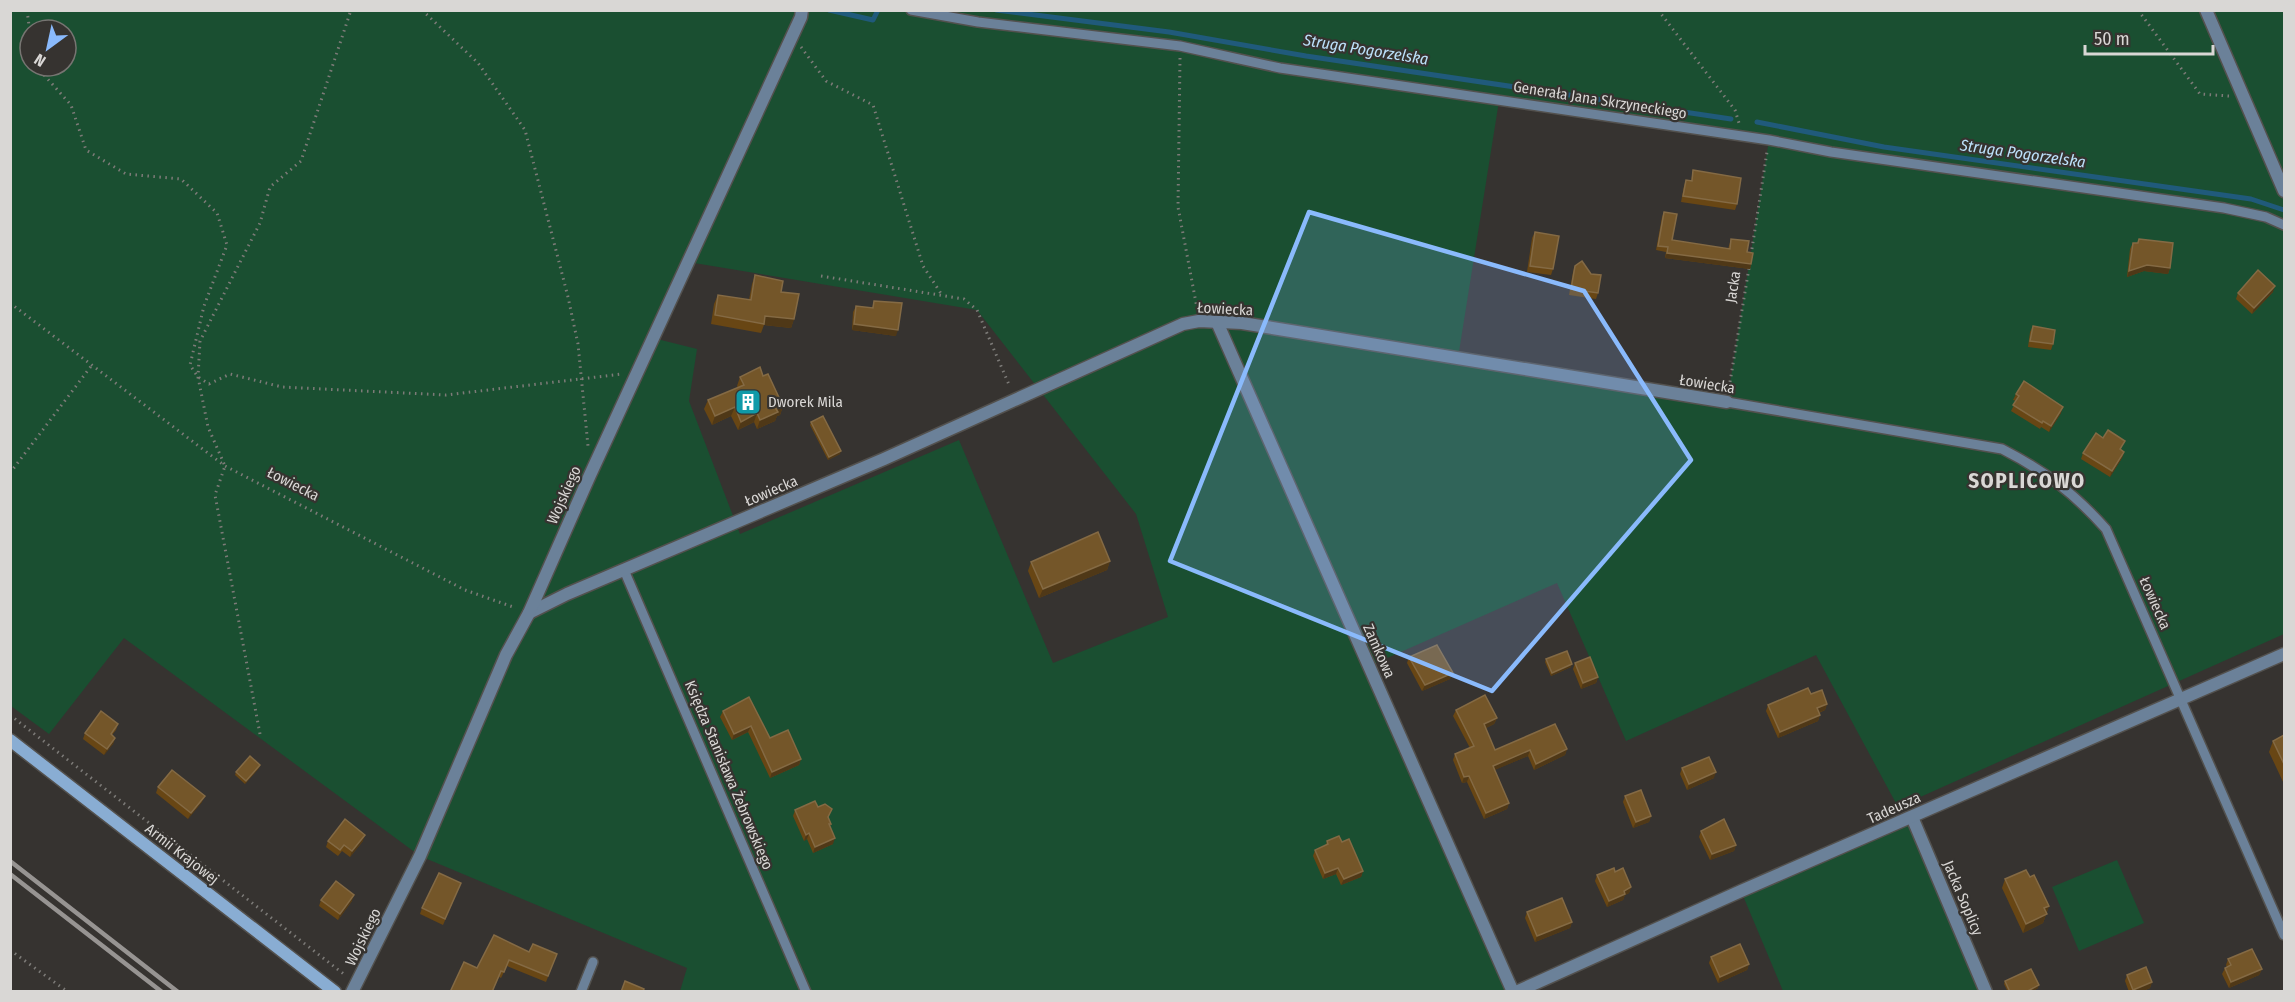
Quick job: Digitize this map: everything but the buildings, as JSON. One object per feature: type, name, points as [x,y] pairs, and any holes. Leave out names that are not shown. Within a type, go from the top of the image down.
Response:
[{"type":"main road","name":"Armii Krajowej","points":[[10,740],[335,992]]},
{"type":"street","points":[[2206,10],[2284,191]]},
{"type":"street","name":"Wojskiego","points":[[354,988],[420,856],[506,655],[529,613],[802,14]]},
{"type":"street","name":"Łowiecka","points":[[529,613],[567,594],[884,459],[1183,324],[1199,321],[1242,323],[1727,402]]},
{"type":"street","name":"Zamkowa","points":[[1217,322],[1514,992]]},
{"type":"street","name":"Tadeusza","points":[[1514,992],[2284,654]]},
{"type":"street","name":"Jacka Soplicy","points":[[1912,817],[1986,992]]},
{"type":"lane","name":"Generała Jana Skrzyneckiego","points":[[910,10],[978,22],[1180,46],[1280,68],[1769,140],[1831,152],[2224,208],[2266,217],[2284,225]]},
{"type":"lane","name":"Łowiecka","points":[[1727,402],[2002,449],[2037,467],[2083,503],[2106,529],[2284,935]]},
{"type":"lane","name":"Księdza Stanisława Żebrowskiego","points":[[624,570],[806,992]]},
{"type":"lane","points":[[581,992],[593,962]]},
{"type":"path","points":[[260,734],[215,495],[225,466],[208,427],[198,377],[200,341],[260,223],[270,187],[301,161],[351,10]]},
{"type":"path","points":[[422,10],[478,63],[525,130],[578,344],[590,475]]},
{"type":"path","points":[[1658,10],[1735,110],[1744,137]]},
{"type":"path","points":[[2138,10],[2200,94],[2244,97]]},
{"type":"path","points":[[792,34],[826,81],[873,105],[923,266],[942,295]]},
{"type":"path","points":[[1180,46],[1178,207],[1199,321]]},
{"type":"path","points":[[47,78],[71,105],[86,150],[126,174],[181,179],[217,213],[227,245],[204,306],[190,365],[198,377],[209,384],[230,374],[282,387],[446,395],[626,373]]},
{"type":"path","name":"Jacka","points":[[1727,402],[1769,140]]},
{"type":"path","points":[[821,276],[964,299],[976,310],[1016,400]]},
{"type":"path","name":"Łowiecka","points":[[10,303],[225,466],[465,590],[529,613]]},
{"type":"path","points":[[10,473],[92,365]]},
{"type":"path","points":[[10,715],[354,988]]},
{"type":"path","points":[[10,950],[68,992]]},
{"type":"highlighted area","points":[[1309,212],[1584,291],[1691,460],[1492,691],[1170,561]]},
{"type":"green space","points":[[10,11],[2284,11],[2284,634],[1898,807],[1816,655],[1626,741],[1557,583],[1369,666],[1513,991],[680,991],[687,968],[420,856],[124,638],[49,734],[11,706]],"holes":[[[1499,101],[1769,140],[1727,402],[1458,358]],[[688,262],[977,310],[1136,514],[1168,617],[1053,663],[959,440],[740,534],[689,401],[697,349],[653,338]]]},
{"type":"green space","points":[[1912,817],[1985,991],[1783,991],[1741,891]]},
{"type":"green space","points":[[2117,860],[2144,923],[2079,951],[2052,887]]},
{"type":"waterway","name":"Struga Pogorzelska","points":[[829,10],[873,20],[878,10]]},
{"type":"waterway","name":"Struga Pogorzelska","points":[[996,10],[1169,32],[1306,56],[1731,119]]},
{"type":"waterway","name":"Struga Pogorzelska","points":[[1757,122],[1884,147],[2251,199],[2284,210]]},
{"type":"railway","points":[[10,861],[178,992]]},
{"type":"railway","points":[[10,874],[162,992]]},
{"type":"place","name":"Dworek Mila","points":[[748,402]]},
{"type":"district","name":"SOPLICOWO","points":[[2027,481]]}]
